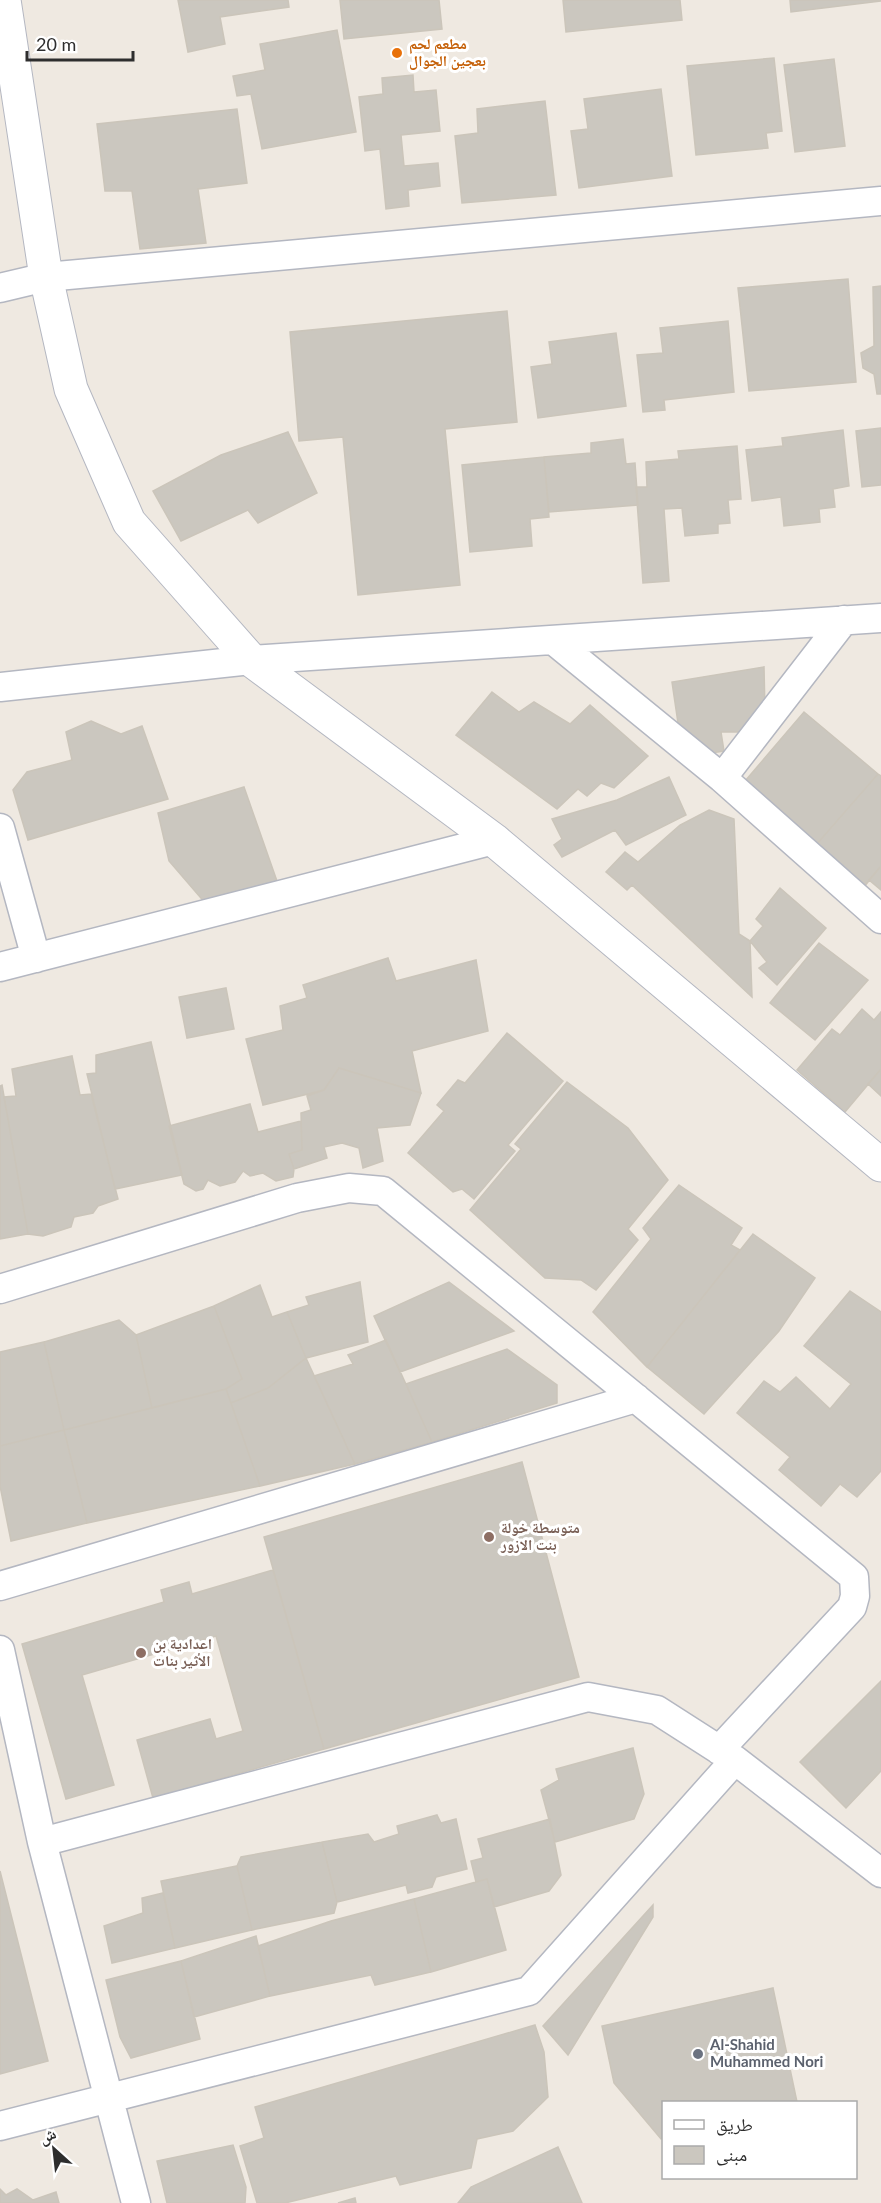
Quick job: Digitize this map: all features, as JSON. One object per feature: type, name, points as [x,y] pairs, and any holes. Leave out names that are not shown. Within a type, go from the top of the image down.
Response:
[{"type":"main road","points":[[4,0],[46,277],[71,389],[129,522],[251,660],[494,840],[881,1165]]},
{"type":"street","points":[[0,288],[46,277],[881,201]]},
{"type":"street","points":[[0,687],[251,660],[881,618]]},
{"type":"street","points":[[722,778],[844,620]]},
{"type":"street","points":[[553,640],[722,778],[881,919]]},
{"type":"street","points":[[0,828],[36,958]]},
{"type":"street","points":[[0,967],[494,840]]},
{"type":"street","points":[[0,1289],[297,1198],[349,1188],[383,1191],[854,1577],[855,1596],[852,1607],[529,1991],[0,2126]]},
{"type":"street","points":[[0,1586],[636,1398]]},
{"type":"street","points":[[0,1650],[42,1842],[136,2203]]},
{"type":"street","points":[[42,1842],[588,1697],[657,1710],[727,1755],[881,1873]]},
{"type":"building","points":[[178,0],[288,0],[289,7],[220,17],[225,44],[188,52]]},
{"type":"building","points":[[340,0],[439,0],[442,29],[344,39]]},
{"type":"building","points":[[563,0],[680,0],[682,20],[566,32]]},
{"type":"building","points":[[790,0],[881,0],[881,1],[791,12]]},
{"type":"building","points":[[337,30],[356,132],[262,149],[251,94],[237,96],[233,76],[265,70],[260,44]]},
{"type":"building","points":[[774,58],[782,131],[766,133],[768,148],[696,155],[687,66]]},
{"type":"building","points":[[834,59],[845,146],[795,152],[784,65]]},
{"type":"building","points":[[413,75],[414,92],[436,90],[440,131],[401,135],[404,166],[438,163],[440,186],[408,190],[409,206],[386,209],[380,149],[365,151],[359,97],[383,94],[382,78]]},
{"type":"building","points":[[661,89],[672,176],[579,188],[571,131],[588,129],[584,99]]},
{"type":"building","points":[[545,101],[556,195],[462,203],[455,136],[478,133],[477,109]]},
{"type":"building","points":[[237,109],[247,183],[198,189],[206,243],[140,249],[132,191],[105,191],[97,124]]},
{"type":"building","points":[[848,279],[856,382],[749,391],[738,288]]},
{"type":"building","points":[[881,286],[881,394],[877,394],[874,374],[863,368],[861,353],[874,346],[873,287]]},
{"type":"building","points":[[507,311],[517,422],[445,429],[460,585],[358,595],[343,437],[299,441],[290,332]]},
{"type":"building","points":[[728,321],[734,392],[664,400],[665,410],[643,412],[637,355],[663,353],[660,328]]},
{"type":"building","points":[[616,333],[626,406],[538,418],[531,367],[552,364],[549,342]]},
{"type":"building","points":[[881,428],[881,485],[862,487],[856,431]]},
{"type":"building","points":[[843,430],[849,486],[833,489],[835,507],[819,509],[820,522],[784,526],[781,497],[752,501],[746,450],[783,446],[782,438]]},
{"type":"building","points":[[288,432],[317,493],[258,523],[248,510],[181,541],[153,491],[221,455]]},
{"type":"building","points":[[623,439],[626,464],[635,463],[638,505],[549,512],[544,457],[591,453],[591,443]]},
{"type":"building","points":[[737,446],[741,499],[728,500],[730,523],[718,524],[718,533],[685,536],[682,508],[664,509],[669,581],[643,583],[636,487],[647,487],[646,462],[679,459],[678,451]]},
{"type":"building","points":[[544,457],[549,517],[530,519],[532,546],[470,552],[462,465]]},
{"type":"building","points":[[764,667],[765,712],[743,732],[721,732],[724,751],[683,757],[672,682]]},
{"type":"building","points":[[492,692],[519,712],[534,702],[570,724],[590,705],[648,756],[614,788],[601,783],[587,796],[578,789],[557,809],[456,735]]},
{"type":"building","points":[[804,712],[878,774],[816,845],[740,787]]},
{"type":"building","points":[[91,721],[121,734],[142,726],[168,799],[28,840],[13,790],[27,772],[72,760],[66,732]]},
{"type":"building","points":[[878,774],[881,776],[881,866],[864,887],[816,845]]},
{"type":"building","points":[[669,777],[686,815],[626,845],[615,830],[562,857],[554,845],[562,839],[552,819],[617,800]]},
{"type":"building","points":[[244,787],[278,884],[206,904],[169,861],[158,813]]},
{"type":"building","points":[[709,810],[734,819],[739,934],[750,941],[752,997],[632,885],[627,890],[606,872],[625,852],[638,862],[680,825]]},
{"type":"building","points":[[881,866],[881,890],[869,880]]},
{"type":"building","points":[[780,888],[826,928],[777,985],[759,968],[767,962],[750,941],[763,926],[756,919]]},
{"type":"building","points":[[819,943],[868,980],[815,1040],[770,1003]]},
{"type":"building","points":[[388,958],[396,981],[476,960],[488,1031],[412,1051],[421,1093],[339,1068],[324,1090],[263,1105],[246,1039],[283,1030],[280,1006],[307,998],[303,985]]},
{"type":"building","points":[[226,988],[234,1029],[187,1038],[179,997]]},
{"type":"building","points":[[862,1009],[874,1020],[881,1012],[881,1069],[845,1112],[797,1070],[832,1029],[840,1035]]},
{"type":"building","points":[[507,1033],[563,1081],[508,1145],[515,1151],[474,1199],[462,1189],[453,1192],[408,1153],[444,1111],[437,1105],[458,1080],[465,1083]]},
{"type":"building","points":[[151,1042],[182,1175],[115,1189],[87,1074],[96,1073],[96,1055]]},
{"type":"building","points":[[72,1056],[80,1095],[91,1094],[118,1199],[98,1206],[93,1213],[74,1217],[71,1227],[43,1236],[28,1234],[4,1097],[16,1096],[12,1069]]},
{"type":"building","points":[[339,1068],[421,1093],[410,1125],[377,1128],[383,1161],[363,1168],[359,1148],[342,1143],[324,1147],[327,1158],[294,1169],[289,1154],[302,1150],[301,1113],[311,1110],[307,1096],[324,1090]]},
{"type":"building","points":[[881,1069],[881,1096],[868,1084]]},
{"type":"building","points":[[567,1082],[628,1128],[668,1180],[628,1229],[638,1240],[596,1290],[581,1280],[545,1278],[470,1210],[521,1149],[515,1144]]},
{"type":"building","points":[[2,1085],[28,1234],[0,1239],[0,1086]]},
{"type":"building","points":[[250,1104],[258,1132],[301,1121],[302,1150],[289,1154],[294,1169],[293,1177],[276,1181],[263,1173],[250,1176],[243,1171],[235,1182],[220,1186],[208,1180],[203,1189],[196,1191],[184,1184],[169,1126]]},
{"type":"building","points":[[679,1185],[742,1228],[731,1245],[740,1250],[647,1367],[593,1312],[651,1239],[643,1228]]},
{"type":"building","points":[[753,1234],[815,1278],[779,1331],[704,1414],[647,1367]]},
{"type":"building","points":[[360,1282],[368,1342],[306,1358],[287,1312],[309,1305],[306,1297]]},
{"type":"building","points":[[449,1282],[514,1331],[400,1372],[374,1316]]},
{"type":"building","points":[[260,1285],[272,1317],[287,1312],[306,1358],[268,1388],[231,1403],[226,1389],[242,1379],[214,1306]]},
{"type":"building","points":[[850,1291],[881,1312],[881,1471],[857,1497],[840,1484],[821,1506],[779,1470],[790,1457],[737,1413],[764,1381],[780,1392],[796,1377],[830,1409],[851,1384],[804,1346]]},
{"type":"building","points":[[214,1306],[242,1379],[226,1389],[152,1408],[136,1335]]},
{"type":"building","points":[[119,1320],[136,1335],[152,1408],[64,1430],[44,1342]]},
{"type":"building","points":[[386,1340],[432,1442],[355,1464],[314,1376],[353,1364],[348,1355]]},
{"type":"building","points":[[44,1342],[64,1430],[0,1446],[0,1352]]},
{"type":"building","points":[[507,1349],[557,1385],[557,1403],[432,1442],[406,1384]]},
{"type":"building","points":[[306,1358],[355,1464],[260,1486],[231,1403],[268,1388]]},
{"type":"building","points":[[226,1389],[260,1486],[87,1523],[64,1430]]},
{"type":"building","points":[[64,1430],[87,1523],[11,1541],[0,1486],[0,1446]]},
{"type":"building","points":[[522,1462],[579,1677],[324,1749],[264,1537]]},
{"type":"building","points":[[273,1570],[324,1749],[153,1798],[137,1740],[210,1719],[216,1739],[243,1731],[216,1636],[82,1675],[114,1785],[66,1799],[22,1644],[164,1602],[161,1590],[189,1582],[192,1594]]},
{"type":"building","points":[[881,1681],[881,1771],[846,1808],[800,1762]]},
{"type":"building","points":[[633,1748],[644,1794],[634,1819],[555,1842],[541,1790],[559,1780],[556,1769]]},
{"type":"building","points":[[437,1815],[441,1823],[456,1819],[467,1869],[436,1877],[432,1887],[408,1893],[406,1885],[337,1902],[322,1842],[368,1834],[374,1842],[399,1834],[397,1826]]},
{"type":"building","points":[[550,1819],[561,1875],[549,1891],[494,1907],[487,1879],[476,1882],[471,1861],[483,1858],[478,1839]]},
{"type":"building","points":[[322,1842],[337,1902],[334,1913],[252,1930],[237,1866],[241,1857]]},
{"type":"building","points":[[237,1866],[252,1930],[175,1948],[161,1881]]},
{"type":"building","points":[[0,1871],[48,2061],[0,2074]]},
{"type":"building","points":[[487,1879],[506,1950],[431,1972],[414,1899]]},
{"type":"building","points":[[163,1893],[175,1948],[112,1963],[104,1926],[143,1913],[142,1898]]},
{"type":"building","points":[[414,1899],[431,1972],[375,1985],[371,1975],[270,1996],[258,1946],[331,1921]]},
{"type":"building","points":[[653,1905],[653,1917],[568,2055],[543,2026]]},
{"type":"building","points":[[256,1936],[270,1996],[194,2017],[181,1961]]},
{"type":"building","points":[[181,1961],[200,2039],[131,2058],[120,2037],[106,1980]]},
{"type":"building","name":"Al-Shahid Muhammed Nori","points":[[773,1988],[797,2101],[662,2101],[661,2139],[614,2083],[602,2026]]},
{"type":"building","points":[[535,2025],[544,2052],[548,2097],[513,2131],[477,2139],[471,2168],[400,2185],[396,2176],[285,2203],[257,2203],[240,2146],[264,2138],[255,2107]]},
{"type":"building","points":[[233,2145],[246,2187],[245,2203],[167,2203],[157,2161]]},
{"type":"building","points":[[558,2147],[582,2203],[458,2203],[471,2187]]},
{"type":"building","points":[[0,2189],[6,2195],[17,2189],[33,2200],[56,2192],[59,2203],[0,2203]]},
{"type":"building","points":[[355,2198],[356,2203],[338,2203]]},
{"type":"place","name":"مطعم لحم بعجين الجوال","points":[[397,53]]},
{"type":"place","name":"متوسطة خولة بنت الازور","points":[[489,1537]]},
{"type":"place","name":"اعدادية بن الأثير بنات","points":[[141,1653]]},
{"type":"place","name":"Al-Shahid Muhammed Nori","points":[[698,2054]]}]
